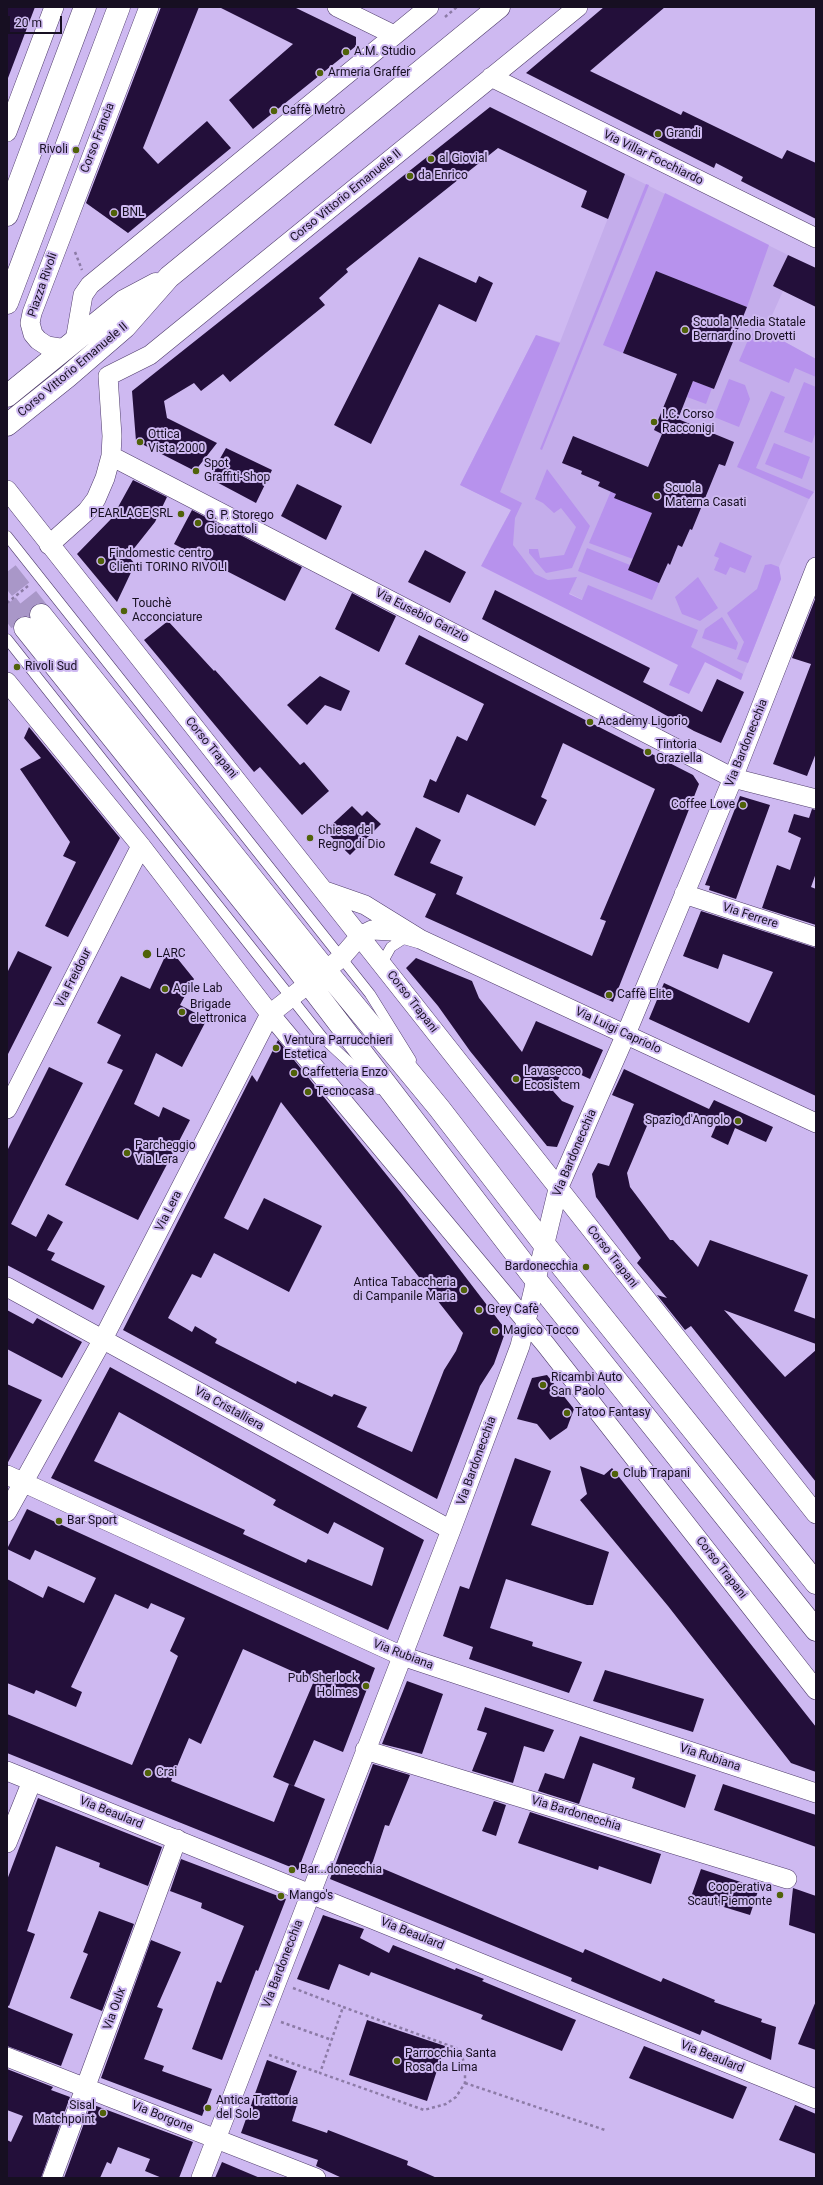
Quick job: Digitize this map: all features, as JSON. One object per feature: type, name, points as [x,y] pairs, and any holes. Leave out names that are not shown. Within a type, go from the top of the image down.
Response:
[{"type":"main road","points":[[7,215],[85,7]]},
{"type":"main road","points":[[7,303],[118,7]]},
{"type":"main road","name":"Corso Vittorio Emanuele II","points":[[7,425],[85,363],[125,327],[169,277],[499,7]]},
{"type":"main road","name":"Corso Vittorio Emanuele II","points":[[7,396],[124,301],[169,277]]},
{"type":"main road","points":[[816,1583],[544,1244],[439,1108],[333,964],[33,621],[409,1118],[536,1280],[816,1630]]},
{"type":"street","points":[[7,132],[54,7]]},
{"type":"street","name":"Corso Francia","points":[[65,223],[149,7]]},
{"type":"street","points":[[337,7],[394,35]]},
{"type":"street","name":"Corso Vittorio Emanuele II","points":[[71,345],[83,295],[90,285],[429,7]]},
{"type":"street","name":"Corso Vittorio Emanuele II","points":[[108,376],[150,355],[578,7]]},
{"type":"street","name":"Via Villar Focchiardo","points":[[491,77],[816,238]]},
{"type":"street","points":[[26,253],[65,223]]},
{"type":"street","name":"Piazza Rivoli","points":[[65,223],[34,305],[30,323],[33,334],[38,340],[47,346],[71,345]]},
{"type":"street","points":[[49,545],[77,522],[96,499],[105,478],[111,456],[112,436],[108,376],[85,363]]},
{"type":"street","name":"Via Eusebio Garizio","points":[[111,456],[733,778],[816,799]]},
{"type":"street","name":"Corso Trapani","points":[[7,490],[816,1514]]},
{"type":"street","name":"Via Bardonecchia","points":[[201,2178],[451,1530],[516,1356],[527,1321],[558,1189],[626,1034],[733,778],[814,578]]},
{"type":"street","name":"Corso Trapani","points":[[7,682],[141,846],[270,1014],[527,1321],[816,1690]]},
{"type":"street","name":"Via Freidour","points":[[7,1109],[141,846]]},
{"type":"street","name":"Via Luigi Capriolo","points":[[325,891],[365,905],[414,938],[816,1122]]},
{"type":"street","name":"Via Ferrere","points":[[684,894],[816,937]]},
{"type":"street","name":"Via Luigi Capriolo","points":[[360,936],[375,929],[414,938]]},
{"type":"street","name":"Via Lera","points":[[7,1512],[103,1340],[270,1014],[333,964],[360,936]]},
{"type":"street","name":"Via Cristalliera","points":[[7,1288],[451,1530]]},
{"type":"street","name":"Via Rubiana","points":[[7,1475],[402,1656],[816,1793]]},
{"type":"street","name":"Via Bardonecchia","points":[[366,1750],[787,1879]]},
{"type":"street","name":"Via Beaulard","points":[[7,1771],[816,2099]]},
{"type":"street","points":[[7,1843],[32,1781]]},
{"type":"street","name":"Via Oulx","points":[[52,2178],[87,2088],[177,1839]]},
{"type":"street","name":"Via Borgone","points":[[7,2057],[316,2178]]},
{"type":"lane","points":[[7,536],[333,964]]},
{"type":"lane","points":[[7,639],[323,1038],[409,1118]]},
{"type":"lane","points":[[382,963],[391,947],[414,938]]},
{"type":"path","points":[[269,2055],[424,2110],[436,2108],[456,2098],[465,2083],[465,2066],[462,2056],[456,2048],[292,1988]]},
{"type":"path","points":[[320,2073],[344,2007]]},
{"type":"path","points":[[281,2022],[332,2040]]},
{"type":"path","points":[[465,2083],[605,2130]]},
{"type":"shaded area","name":"I.C. Corso Racconigi","points":[[625,174],[788,255],[773,286],[783,291],[765,331],[816,359],[816,488],[809,499],[779,567],[781,579],[741,680],[488,552],[511,510],[460,485],[536,335],[560,342]]},
{"type":"shaded area","points":[[646,184],[649,185],[542,450],[540,449]]},
{"type":"shaded area","points":[[665,193],[769,245],[747,307],[656,271],[623,353],[603,345]]},
{"type":"shaded area","points":[[751,333],[771,343],[774,336],[816,359],[816,377],[795,368],[789,383],[739,361]]},
{"type":"shaded area","points":[[536,335],[560,343],[500,492],[522,503],[515,518],[513,545],[535,574],[548,580],[577,577],[569,594],[582,600],[588,585],[698,630],[691,647],[743,674],[741,680],[705,662],[689,694],[669,685],[678,665],[481,566],[511,510],[460,485]]},
{"type":"shaded area","points":[[729,379],[745,385],[750,399],[739,427],[714,417]]},
{"type":"shaded area","points":[[693,381],[712,388],[706,404],[687,397]]},
{"type":"shaded area","points":[[804,382],[816,387],[816,431],[812,443],[784,432]]},
{"type":"shaded area","points":[[771,391],[785,397],[756,468],[814,492],[809,499],[737,467]]},
{"type":"shaded area","points":[[774,443],[810,457],[802,479],[765,464]]},
{"type":"shaded area","points":[[547,469],[590,526],[572,568],[546,573],[529,553],[529,549],[538,549],[540,558],[564,555],[576,527],[561,508],[554,513],[543,503],[535,499]]},
{"type":"shaded area","points":[[611,491],[616,494],[614,497],[655,506],[633,559],[589,543]]},
{"type":"shaded area","points":[[720,542],[752,556],[745,573],[730,567],[726,575],[714,570],[719,558],[714,556]]},
{"type":"shaded area","points":[[587,548],[630,565],[629,570],[659,583],[652,600],[578,571]]},
{"type":"shaded area","points":[[771,564],[779,567],[781,579],[748,663],[737,659],[744,642],[727,613],[757,589],[765,565]]},
{"type":"shaded area","points":[[698,577],[718,608],[700,621],[682,614],[675,597]]},
{"type":"shaded area","points":[[722,617],[738,643],[736,650],[702,638],[705,629]]},
{"type":"building","points":[[7,7],[35,7],[8,78],[7,78]]},
{"type":"building","points":[[161,7],[199,7],[143,148],[158,164],[207,121],[231,148],[128,233],[86,203]]},
{"type":"building","points":[[219,7],[294,7],[356,37],[356,46],[253,129],[229,100],[293,44]]},
{"type":"building","points":[[604,7],[665,7],[590,71],[681,115],[683,111],[782,159],[787,150],[816,163],[816,219],[741,181],[743,177],[716,163],[714,168],[526,73]]},
{"type":"building","points":[[490,107],[625,174],[608,219],[581,207],[587,191],[498,148],[346,269],[348,272],[319,298],[325,305],[230,382],[223,374],[201,391],[194,383],[164,401],[167,418],[217,443],[195,471],[136,441],[132,391]]},
{"type":"building","points":[[788,255],[816,268],[816,307],[773,286]]},
{"type":"building","points":[[419,257],[476,283],[479,276],[493,283],[476,322],[439,304],[371,444],[334,425]]},
{"type":"building","points":[[656,271],[747,307],[714,389],[693,381],[678,419],[734,442],[725,466],[719,464],[692,530],[690,529],[682,547],[678,545],[670,565],[668,563],[659,583],[628,570],[652,513],[614,498],[616,494],[598,486],[600,482],[581,474],[582,471],[562,463],[573,436],[648,467],[662,434],[654,430],[677,374],[623,353]]},
{"type":"building","points":[[226,448],[272,470],[256,503],[209,478]]},
{"type":"building","points":[[133,480],[167,497],[155,522],[128,556],[135,564],[117,602],[77,554],[112,518]]},
{"type":"building","points":[[297,484],[342,506],[326,540],[281,516]]},
{"type":"building","points":[[192,510],[302,567],[285,601],[174,544]]},
{"type":"building","points":[[425,550],[466,572],[450,603],[408,582]]},
{"type":"building","points":[[495,590],[650,668],[643,682],[702,712],[717,679],[744,692],[721,743],[694,731],[482,619]]},
{"type":"building","points":[[352,593],[396,616],[379,652],[335,629]]},
{"type":"building","points":[[816,597],[816,753],[807,776],[773,764],[811,664],[792,658]]},
{"type":"building","points":[[168,621],[214,671],[215,670],[300,765],[304,762],[329,791],[302,815],[260,767],[254,772],[144,640]]},
{"type":"building","points":[[419,635],[693,775],[699,784],[613,1002],[425,917],[436,894],[394,875],[416,827],[441,840],[430,863],[463,877],[456,894],[592,956],[606,921],[600,919],[655,789],[563,743],[541,797],[547,800],[535,826],[467,794],[459,813],[423,797],[430,779],[436,782],[457,736],[467,741],[484,704],[405,664]]},
{"type":"building","points":[[320,676],[350,691],[341,711],[325,705],[307,725],[287,705]]},
{"type":"building","points":[[29,727],[120,838],[68,937],[45,926],[76,862],[63,856],[70,842],[20,769],[41,758],[24,738]]},
{"type":"building","points":[[740,796],[770,805],[736,899],[709,890],[710,886],[705,885]]},
{"type":"building","points":[[352,806],[362,816],[367,811],[381,824],[350,855],[325,831]]},
{"type":"building","points":[[812,809],[816,810],[816,873],[811,887],[816,889],[816,925],[762,908],[777,865],[790,870],[801,838],[788,832],[794,814],[809,818]]},
{"type":"building","points":[[701,911],[816,948],[816,1096],[649,1019],[664,983],[749,1023],[773,972],[723,954],[718,969],[683,956]]},
{"type":"building","points":[[169,948],[194,979],[180,1005],[207,1019],[182,1067],[156,1053],[134,1104],[159,1117],[163,1107],[190,1120],[138,1220],[65,1185],[123,1070],[107,1063],[121,1035],[97,1023],[121,976],[150,989]]},
{"type":"building","points":[[18,951],[52,967],[7,1056],[7,973]]},
{"type":"building","points":[[416,958],[472,981],[479,998],[522,1052],[536,1021],[603,1050],[590,1079],[564,1067],[553,1091],[562,1101],[574,1106],[557,1147],[547,1146],[470,1051],[438,1006],[406,968]]},
{"type":"building","points":[[278,1040],[402,1194],[506,1330],[494,1364],[480,1386],[437,1499],[123,1330],[252,1075],[257,1082]],"holes":[[[281,1102],[463,1333],[456,1351],[444,1370],[412,1452],[357,1427],[367,1407],[334,1394],[332,1397],[297,1381],[296,1384],[215,1343],[217,1339],[195,1326],[192,1332],[168,1318],[192,1274],[201,1278],[214,1253],[289,1292],[322,1226],[264,1198],[248,1230],[224,1218]]]},
{"type":"building","points":[[49,1067],[83,1083],[11,1224],[36,1237],[48,1214],[63,1222],[47,1250],[55,1253],[51,1260],[105,1286],[93,1310],[7,1265],[7,1151]]},
{"type":"building","points":[[624,1069],[709,1109],[714,1100],[773,1127],[766,1142],[735,1128],[728,1145],[711,1137],[718,1121],[678,1126],[652,1114],[627,1173],[630,1187],[670,1240],[673,1240],[698,1267],[710,1240],[808,1275],[794,1311],[816,1319],[816,1344],[724,1310],[785,1377],[816,1350],[816,1482],[691,1326],[685,1330],[657,1295],[667,1298],[637,1263],[641,1258],[596,1197],[592,1174],[598,1163],[609,1166],[634,1104],[612,1095]]},
{"type":"building","points":[[7,1310],[33,1324],[37,1318],[82,1342],[62,1378],[7,1349]]},
{"type":"building","points":[[110,1367],[424,1540],[388,1630],[51,1478]],"holes":[[[119,1412],[276,1500],[273,1505],[328,1534],[334,1522],[384,1548],[372,1586],[308,1559],[306,1563],[243,1534],[245,1530],[94,1461]]]},
{"type":"building","points":[[547,1375],[574,1409],[567,1428],[550,1440],[537,1424],[517,1419],[532,1378]]},
{"type":"building","points":[[7,1384],[42,1400],[7,1464]]},
{"type":"building","points":[[515,1458],[551,1471],[531,1525],[609,1552],[593,1605],[587,1605],[506,1579],[490,1628],[533,1642],[532,1646],[582,1662],[569,1693],[469,1659],[473,1647],[443,1636],[460,1586],[469,1589]]},
{"type":"building","points":[[580,1466],[604,1475],[612,1468],[816,1727],[816,1772],[791,1763],[668,1606],[580,1500],[587,1494]]},
{"type":"building","points":[[27,1509],[375,1668],[343,1752],[314,1740],[294,1786],[273,1777],[314,1681],[243,1649],[201,1744],[189,1738],[171,1781],[274,1822],[289,1784],[325,1799],[298,1870],[7,1753],[7,1714],[132,1765],[178,1656],[170,1651],[185,1618],[151,1603],[148,1609],[115,1594],[71,1687],[82,1692],[76,1707],[36,1690],[34,1694],[7,1683],[7,1579],[43,1598],[48,1586],[84,1603],[96,1578],[35,1550],[30,1560],[7,1549]]},
{"type":"building","points":[[605,1670],[704,1699],[693,1732],[593,1701]]},
{"type":"building","points":[[407,1681],[443,1694],[422,1754],[382,1744]]},
{"type":"building","points":[[485,1707],[554,1730],[544,1752],[524,1746],[513,1783],[472,1771],[487,1733],[477,1730]]},
{"type":"building","points":[[580,1736],[696,1775],[685,1808],[632,1788],[635,1778],[593,1763],[579,1804],[538,1791],[545,1773],[564,1779]]},
{"type":"building","points":[[373,1764],[410,1775],[389,1826],[385,1825],[372,1864],[583,1953],[585,1949],[661,1982],[663,1978],[715,2000],[714,2002],[762,2019],[761,2022],[776,2027],[771,2060],[702,2030],[700,2035],[571,1981],[572,1978],[330,1879]]},
{"type":"building","points":[[723,1784],[816,1815],[816,1847],[714,1810]]},
{"type":"building","points":[[38,1798],[162,1847],[148,1886],[99,1867],[100,1863],[56,1846],[27,1931],[35,1934],[9,2006],[7,2005],[7,1880]]},
{"type":"building","points":[[494,1801],[506,1805],[496,1836],[482,1831]]},
{"type":"building","points":[[530,1812],[661,1854],[651,1884],[599,1866],[598,1870],[518,1843]]},
{"type":"building","points":[[181,1859],[286,1899],[258,1971],[256,1970],[222,2060],[192,2049],[217,1981],[221,1983],[244,1926],[201,1908],[202,1903],[170,1891]]},
{"type":"building","points":[[701,1869],[759,1888],[750,1915],[691,1897]]},
{"type":"building","points":[[793,1888],[816,1896],[816,1934],[789,1925]]},
{"type":"building","points":[[99,1911],[134,1924],[102,2011],[70,1998],[88,1954],[83,1952]]},
{"type":"building","points":[[323,1915],[364,1929],[360,1938],[389,1953],[393,1945],[455,1970],[456,1968],[484,1979],[482,1981],[576,2020],[562,2051],[481,2019],[483,2015],[371,1972],[369,1976],[339,1964],[329,1990],[297,1979]]},
{"type":"building","points":[[151,1940],[181,1952],[157,2007],[163,2009],[144,2059],[164,2066],[162,2071],[212,2089],[202,2116],[101,2078]]},
{"type":"building","points":[[816,2001],[816,2050],[798,2044]]},
{"type":"building","points":[[7,2007],[73,2034],[61,2066],[7,2046]]},
{"type":"building","name":"Parrocchia Santa Rosa da Lima","points":[[367,2020],[445,2046],[427,2101],[349,2075]]},
{"type":"building","points":[[644,2046],[747,2087],[733,2119],[629,2078]]},
{"type":"building","points":[[267,2060],[297,2071],[286,2101],[297,2105],[292,2121],[327,2133],[328,2130],[408,2161],[407,2165],[437,2178],[342,2178],[316,2166],[318,2160],[241,2133]]},
{"type":"building","points":[[7,2069],[53,2087],[51,2090],[70,2097],[41,2178],[7,2178],[7,2140],[11,2142],[23,2116],[7,2110]]},
{"type":"building","points":[[91,2104],[193,2142],[179,2178],[162,2178],[145,2171],[150,2159],[118,2147],[111,2164],[107,2162],[100,2178],[64,2178]]},
{"type":"building","points":[[795,2105],[816,2114],[816,2154],[779,2140]]},
{"type":"building","points":[[222,2162],[260,2178],[215,2178]]},
{"type":"tunnel","points":[[7,572],[41,615]]},
{"type":"tunnel","points":[[7,604],[25,628]]},
{"type":"place","name":"A.M. Studio","points":[[346,52]]},
{"type":"place","name":"Armeria Graffer","points":[[320,73]]},
{"type":"place","name":"Caffè Metrò","points":[[274,111]]},
{"type":"place","name":"Grandi","points":[[658,134]]},
{"type":"place","name":"Rivoli","points":[[76,150]]},
{"type":"place","name":"al Giovial","points":[[431,159]]},
{"type":"place","name":"da Enrico","points":[[410,176]]},
{"type":"place","name":"BNL","points":[[114,213]]},
{"type":"place","name":"Scuola Media Statale Bernardino Drovetti","points":[[685,330]]},
{"type":"place","name":"I.C. Corso Racconigi","points":[[654,422]]},
{"type":"place","name":"Ottica Vista 2000","points":[[140,442]]},
{"type":"place","name":"Spot Graffiti-Shop","points":[[196,471]]},
{"type":"place","name":"Scuola Materna Casati","points":[[657,496]]},
{"type":"place","name":"PEARLAGE SRL","points":[[181,514]]},
{"type":"place","name":"G. P. Storego Giocattoli","points":[[198,523]]},
{"type":"place","name":"Findomestic centro Clienti TORINO RIVOLI","points":[[101,561]]},
{"type":"place","name":"Touchè Acconciature","points":[[124,611]]},
{"type":"place","name":"Rivoli Sud","points":[[17,667]]},
{"type":"place","name":"Academy Ligorio","points":[[590,722]]},
{"type":"place","name":"Tintoria Graziella","points":[[648,752]]},
{"type":"place","name":"Coffee Love","points":[[743,805]]},
{"type":"place","name":"Chiesa del Regno di Dio","points":[[310,838]]},
{"type":"place","name":"LARC","points":[[147,954]]},
{"type":"place","name":"Agile Lab","points":[[165,989]]},
{"type":"place","name":"Caffè Elite","points":[[609,995]]},
{"type":"place","name":"Brigade elettronica","points":[[182,1012]]},
{"type":"place","name":"Ventura Parrucchieri Estetica","points":[[276,1048]]},
{"type":"place","name":"Caffetteria Enzo","points":[[294,1073]]},
{"type":"place","name":"Lavasecco Ecosistem","points":[[516,1079]]},
{"type":"place","name":"Tecnocasa","points":[[308,1092]]},
{"type":"place","name":"Spazio d'Angolo","points":[[738,1121]]},
{"type":"place","name":"Parcheggio Via Lera","points":[[127,1153]]},
{"type":"place","name":"Bardonecchia","points":[[586,1267]]},
{"type":"place","name":"Antica Tabaccheria di Campanile Maria","points":[[464,1290]]},
{"type":"place","name":"Grey Cafè","points":[[479,1310]]},
{"type":"place","name":"Magico Tocco","points":[[495,1331]]},
{"type":"place","name":"Ricambi Auto San Paolo","points":[[543,1385]]},
{"type":"place","name":"Tatoo Fantasy","points":[[567,1413]]},
{"type":"place","name":"Club Trapani","points":[[615,1474]]},
{"type":"place","name":"Bar Sport","points":[[59,1521]]},
{"type":"place","name":"Pub Sherlock Holmes","points":[[366,1686]]},
{"type":"place","name":"Crai","points":[[148,1773]]},
{"type":"place","name":"Bar...donecchia","points":[[292,1870]]},
{"type":"place","name":"Cooperativa Scaut Piemonte","points":[[780,1895]]},
{"type":"place","name":"Mango's","points":[[281,1896]]},
{"type":"place","name":"Parrocchia Santa Rosa da Lima","points":[[397,2061]]},
{"type":"place","name":"Antica Trattoria del Sole","points":[[208,2108]]},
{"type":"place","name":"Sisal Matchpoint","points":[[103,2113]]}]
